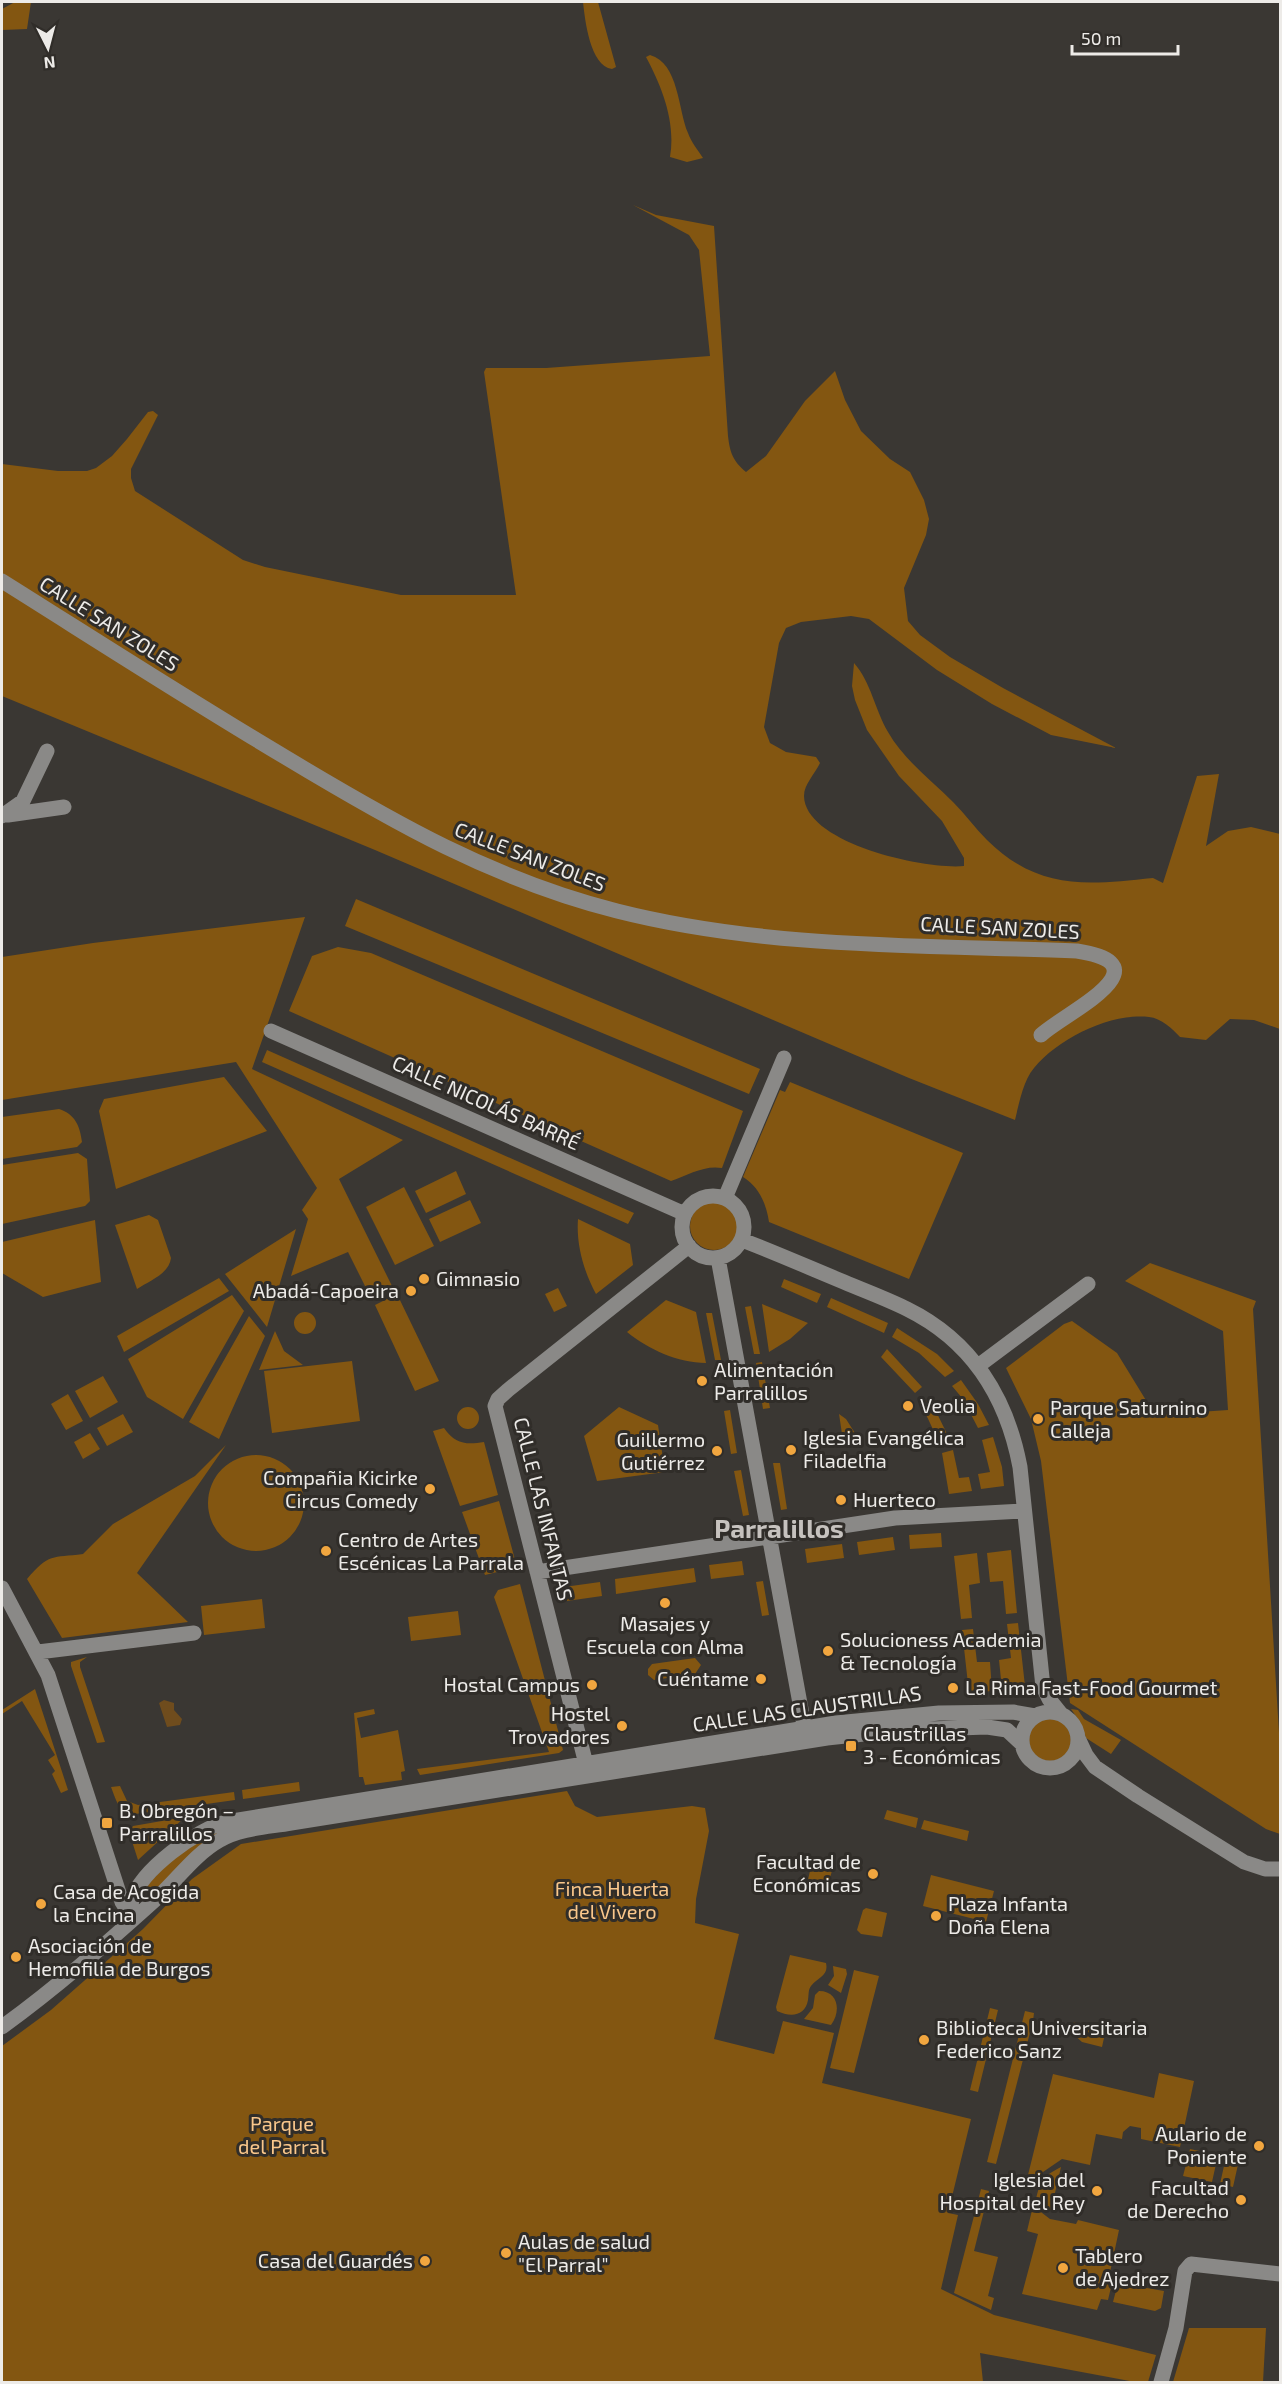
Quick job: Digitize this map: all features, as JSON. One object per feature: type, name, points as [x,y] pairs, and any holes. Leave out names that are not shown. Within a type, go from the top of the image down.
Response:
[{"type":"street","name":"CALLE SAN ZOLES","points":[[2,582],[374,811],[462,856],[545,890],[640,917],[771,937],[905,945],[1077,951],[1102,957],[1112,968],[1112,982],[1092,1000],[1049,1027],[1041,1035]]},
{"type":"street","points":[[2,816],[23,801],[46,752]]},
{"type":"street","points":[[2,816],[64,807]]},
{"type":"street","name":"CALLE NICOLÁS BARRÉ","points":[[271,1031],[685,1214]]},
{"type":"street","points":[[725,1198],[784,1058]]},
{"type":"street","points":[[717,1196],[725,1198],[738,1208],[742,1215],[744,1232],[742,1240],[731,1252],[718,1258],[706,1257],[689,1246],[683,1231],[685,1214],[701,1198],[717,1196]]},
{"type":"street","points":[[742,1240],[908,1309],[952,1339],[978,1366],[1000,1403],[1014,1438],[1043,1686],[1049,1699],[1061,1714],[1073,1723],[1086,1755],[1095,1767],[1244,1862],[1264,1869],[1281,1869]]},
{"type":"street","name":"CALLE LAS INFANTAS","points":[[587,1770],[495,1406],[498,1398],[689,1246]]},
{"type":"street","points":[[718,1258],[806,1734]]},
{"type":"street","points":[[978,1366],[1088,1284]]},
{"type":"street","points":[[537,1572],[895,1518],[1024,1511]]},
{"type":"street","points":[[2,1588],[38,1652],[48,1675],[122,1902],[133,1919]]},
{"type":"street","points":[[38,1652],[194,1633]]},
{"type":"street","points":[[1043,1686],[1035,1716],[1024,1728],[1022,1743],[1027,1757],[1039,1766],[1053,1768],[1068,1762],[1076,1751],[1078,1738]]},
{"type":"street","name":"CALLE LAS CLAUSTRILLAS","points":[[587,1770],[939,1713],[1013,1712],[1035,1716]]},
{"type":"street","points":[[1035,1716],[1047,1712],[1061,1714]]},
{"type":"street","name":"CALLE LAS CLAUSTRILLAS","points":[[587,1770],[735,1753],[755,1744],[803,1733],[987,1727],[1007,1730],[1022,1743]]},
{"type":"street","points":[[1068,1762],[1095,1767]]},
{"type":"street","points":[[2,2027],[57,1984],[133,1919],[205,1851],[221,1839],[291,1823],[508,1789],[546,1777],[587,1770]]},
{"type":"street","points":[[133,1919],[131,1906],[133,1897],[145,1879],[183,1843],[216,1824],[351,1801],[587,1770]]},
{"type":"street","points":[[351,1801],[360,1810],[367,1812]]},
{"type":"street","points":[[291,1823],[309,1815],[347,1808],[351,1801]]},
{"type":"street","points":[[112,1870],[125,1880],[145,1879]]},
{"type":"street","points":[[1161,2382],[1176,2328],[1185,2271],[1191,2264],[1281,2274]]},
{"type":"green space","points":[[15,2],[31,2],[27,29],[2,30],[2,9]]},
{"type":"green space","points":[[583,2],[598,2],[616,67],[612,69],[598,60],[594,51],[587,30]]},
{"type":"green space","points":[[650,55],[667,67],[676,88],[688,133],[703,158],[687,162],[670,157],[669,118],[662,93],[646,57]]},
{"type":"green space","points":[[633,205],[656,215],[714,226],[728,436],[731,452],[738,464],[746,472],[766,456],[805,401],[835,371],[845,400],[861,431],[890,459],[910,472],[924,500],[929,519],[926,535],[904,588],[908,621],[920,635],[950,657],[1116,748],[1051,735],[992,704],[937,670],[869,619],[851,616],[801,622],[786,628],[779,643],[764,727],[770,743],[786,752],[816,757],[820,763],[804,792],[810,813],[824,828],[870,850],[924,864],[964,866],[964,858],[942,821],[899,776],[867,730],[852,686],[854,663],[869,687],[888,732],[910,761],[1006,857],[1045,876],[1064,881],[1085,882],[1153,878],[1163,883],[1197,776],[1219,774],[1206,846],[1228,831],[1251,827],[1280,834],[1280,1029],[1254,1020],[1230,1019],[1206,1040],[1180,1037],[1170,1027],[1149,1017],[1118,1019],[1102,1023],[1057,1047],[1034,1068],[1024,1086],[1015,1120],[909,1078],[375,850],[2,696],[2,464],[58,471],[87,471],[96,468],[112,456],[148,412],[153,411],[158,415],[131,469],[135,491],[243,560],[265,567],[401,595],[516,595],[484,372],[486,368],[546,368],[710,356],[699,250],[689,235]]},
{"type":"green space","points":[[356,899],[760,1069],[749,1094],[345,926]]},
{"type":"green space","points":[[305,917],[252,1069],[403,1140],[339,1179],[393,1288],[371,1298],[348,1252],[291,1276],[308,1219],[302,1210],[317,1188],[236,1062],[2,1100],[2,957],[93,943]]},
{"type":"green space","points":[[338,947],[371,953],[743,1111],[722,1168],[702,1169],[671,1181],[289,1011],[312,956]]},
{"type":"green space","points":[[267,1050],[634,1213],[628,1224],[262,1062]]},
{"type":"green space","points":[[224,1077],[267,1131],[116,1189],[99,1111],[104,1099]]},
{"type":"green space","points":[[790,1082],[963,1153],[909,1279],[769,1222],[761,1196],[743,1177],[780,1090],[785,1092]]},
{"type":"green space","points":[[59,1109],[73,1117],[78,1126],[82,1142],[77,1147],[2,1159],[2,1117]]},
{"type":"green space","points":[[78,1153],[87,1159],[90,1201],[85,1206],[2,1224],[2,1165]]},
{"type":"green space","points":[[456,1171],[466,1194],[426,1213],[415,1191]]},
{"type":"green space","points":[[404,1187],[434,1246],[395,1265],[366,1207]]},
{"type":"green space","points":[[470,1200],[481,1223],[440,1242],[429,1219]]},
{"type":"green space","points":[[714,1202],[731,1209],[738,1226],[731,1243],[714,1250],[697,1243],[690,1226],[697,1209]]},
{"type":"green space","points":[[149,1215],[158,1220],[171,1258],[163,1273],[137,1289],[115,1225]]},
{"type":"green space","points":[[578,1219],[630,1244],[633,1265],[596,1294],[582,1258],[578,1239]]},
{"type":"green space","points":[[95,1220],[101,1282],[43,1297],[2,1273],[2,1242]]},
{"type":"green space","points":[[296,1229],[267,1327],[225,1274]]},
{"type":"green space","name":"Parque Saturnino Calleja","points":[[1150,1263],[1256,1301],[1253,1309],[1280,1749],[1280,1834],[1266,1829],[1070,1703],[1041,1461],[1031,1419],[1006,1368],[1064,1324],[1072,1321],[1117,1353],[1155,1415],[1228,1410],[1223,1331],[1125,1281]]},
{"type":"green space","points":[[219,1278],[229,1291],[124,1352],[117,1336]]},
{"type":"green space","points":[[784,1279],[821,1294],[817,1303],[781,1287]]},
{"type":"green space","points":[[558,1288],[567,1306],[554,1312],[545,1294]]},
{"type":"green space","points":[[397,1294],[439,1381],[415,1391],[375,1305]]},
{"type":"green space","points":[[232,1295],[244,1311],[183,1419],[147,1397],[128,1359]]},
{"type":"green space","points":[[831,1298],[888,1323],[884,1333],[827,1307]]},
{"type":"green space","points":[[666,1300],[696,1312],[706,1363],[674,1358],[644,1344],[627,1332]]},
{"type":"green space","points":[[762,1304],[808,1323],[790,1339],[769,1352]]},
{"type":"green space","points":[[751,1306],[760,1354],[754,1354],[745,1307]]},
{"type":"green space","points":[[301,1312],[309,1312],[316,1319],[316,1327],[309,1334],[301,1334],[294,1327],[294,1319]]},
{"type":"green space","points":[[706,1313],[712,1313],[721,1360],[715,1360]]},
{"type":"green space","points":[[249,1316],[265,1336],[219,1439],[189,1422]]},
{"type":"green space","points":[[897,1328],[937,1354],[954,1371],[945,1377],[919,1353],[892,1337]]},
{"type":"green space","points":[[275,1331],[284,1351],[303,1365],[259,1370]]},
{"type":"green space","points":[[887,1349],[922,1387],[915,1393],[881,1357]]},
{"type":"green space","points":[[352,1361],[360,1421],[272,1433],[264,1371]]},
{"type":"green space","points":[[762,1362],[770,1408],[763,1409],[756,1363]]},
{"type":"green space","points":[[103,1376],[118,1402],[90,1418],[75,1391]]},
{"type":"green space","points":[[961,1380],[989,1425],[978,1428],[963,1399],[952,1386]]},
{"type":"green space","points":[[68,1394],[83,1421],[66,1430],[51,1404]]},
{"type":"green space","points":[[930,1399],[949,1438],[939,1442],[921,1404]]},
{"type":"green space","points":[[468,1407],[476,1410],[479,1418],[476,1426],[468,1429],[460,1426],[457,1418],[460,1410]]},
{"type":"green space","points":[[619,1407],[658,1425],[665,1472],[597,1481],[584,1436]]},
{"type":"green space","points":[[730,1410],[737,1453],[731,1454],[724,1411]]},
{"type":"green space","points":[[123,1414],[133,1432],[107,1446],[97,1428]]},
{"type":"green space","points":[[839,1414],[846,1419],[862,1444],[844,1447]]},
{"type":"green space","points":[[444,1428],[452,1437],[461,1442],[484,1442],[498,1495],[460,1506],[433,1431]]},
{"type":"green space","points":[[90,1433],[100,1449],[83,1459],[74,1442]]},
{"type":"green space","points":[[993,1437],[1002,1467],[1004,1486],[981,1489],[978,1474],[990,1472],[982,1440]]},
{"type":"green space","points":[[226,1445],[137,1573],[188,1622],[62,1638],[27,1579],[52,1558],[83,1554],[113,1524],[195,1476]]},
{"type":"green space","points":[[953,1450],[959,1478],[969,1477],[972,1491],[949,1494],[942,1453]]},
{"type":"green space","points":[[256,1455],[274,1459],[290,1469],[300,1485],[304,1503],[300,1521],[290,1537],[274,1547],[256,1551],[238,1547],[222,1537],[212,1521],[208,1503],[212,1485],[222,1469],[238,1459]]},
{"type":"green space","points":[[773,1463],[780,1463],[787,1509],[781,1510]]},
{"type":"green space","points":[[741,1470],[749,1515],[743,1516],[734,1471]]},
{"type":"green space","points":[[499,1501],[517,1567],[485,1575],[462,1512]]},
{"type":"green space","points":[[941,1533],[942,1547],[910,1549],[909,1535]]},
{"type":"green space","points":[[893,1537],[895,1550],[859,1555],[857,1542]]},
{"type":"green space","points":[[842,1544],[844,1558],[807,1563],[805,1549]]},
{"type":"green space","points":[[1011,1550],[1017,1613],[1006,1614],[1003,1581],[990,1582],[987,1553]]},
{"type":"green space","points":[[977,1553],[980,1583],[969,1585],[972,1618],[961,1619],[954,1556]]},
{"type":"green space","points":[[742,1561],[744,1575],[711,1579],[709,1565]]},
{"type":"green space","points":[[694,1568],[696,1582],[616,1594],[615,1579]]},
{"type":"green space","points":[[763,1581],[769,1615],[762,1616],[756,1582]]},
{"type":"green space","points":[[600,1582],[602,1596],[567,1601],[564,1587]]},
{"type":"green space","points":[[520,1584],[563,1750],[559,1753],[420,1775],[417,1769],[549,1752],[494,1597],[498,1590]]},
{"type":"green space","points":[[262,1599],[265,1628],[204,1635],[201,1606]]},
{"type":"green space","points":[[458,1611],[461,1635],[411,1641],[408,1617]]},
{"type":"green space","points":[[1018,1623],[1025,1686],[1002,1689],[999,1660],[1011,1658],[1007,1624]]},
{"type":"green space","points":[[973,1629],[977,1662],[990,1662],[992,1691],[969,1693],[962,1630]]},
{"type":"green space","points":[[87,1657],[80,1662],[80,1667],[105,1742],[97,1743],[71,1666],[71,1662]]},
{"type":"green space","points":[[695,1658],[701,1665],[695,1674],[654,1680],[648,1675],[648,1669],[652,1664]]},
{"type":"green space","points":[[35,1689],[68,1790],[61,1793],[52,1774],[55,1771],[48,1760],[55,1755],[22,1701],[2,1714],[2,1710]]},
{"type":"green space","points":[[374,1709],[375,1714],[357,1718],[361,1738],[398,1730],[405,1771],[401,1772],[402,1780],[365,1785],[363,1777],[359,1777],[354,1713]]},
{"type":"green space","points":[[1071,1709],[1078,1710],[1084,1719],[1121,1740],[1111,1754],[1086,1738],[1080,1722]]},
{"type":"green space","points":[[1050,1719],[1065,1725],[1071,1740],[1065,1755],[1050,1761],[1035,1755],[1029,1740],[1035,1725]]},
{"type":"green space","points":[[299,1782],[300,1791],[243,1799],[242,1790]]},
{"type":"green space","points":[[120,1786],[127,1801],[138,1805],[234,1792],[235,1800],[135,1814],[122,1809],[117,1802],[111,1787]]},
{"type":"green space","name":"Parque del Parral","points":[[567,1791],[575,1806],[597,1817],[692,1806],[705,1808],[709,1831],[696,1899],[695,1923],[739,1934],[714,2039],[774,2054],[783,2021],[834,2033],[822,2083],[971,2119],[948,2213],[958,2215],[941,2289],[994,2315],[1156,2355],[1148,2382],[1135,2382],[980,2353],[983,2382],[2,2382],[2,2046],[51,2010],[143,1929],[192,1879],[241,1844]]},
{"type":"green space","points":[[887,1810],[918,1818],[916,1828],[884,1819]]},
{"type":"green space","points":[[185,1817],[138,1860],[129,1832],[133,1826]]},
{"type":"green space","points":[[924,1820],[969,1831],[967,1841],[921,1829]]},
{"type":"green space","points":[[240,1828],[153,1896],[145,1888],[170,1861],[210,1832]]},
{"type":"green space","points":[[812,1862],[833,1867],[827,1889],[807,1884]]},
{"type":"green space","points":[[931,1875],[994,1891],[986,1922],[923,1906]]},
{"type":"green space","points":[[866,1908],[887,1913],[882,1937],[861,1934],[857,1930],[863,1910]]},
{"type":"green space","points":[[790,1955],[826,1963],[827,1967],[824,1974],[810,1988],[804,2010],[792,2015],[777,2011],[776,2007]]},
{"type":"green space","points":[[833,1966],[846,1969],[847,1974],[841,1993],[828,1985],[834,1976]]},
{"type":"green space","points":[[854,1970],[879,1976],[854,2073],[830,2068]]},
{"type":"green space","points":[[819,1991],[831,1994],[836,2003],[836,2014],[831,2025],[804,2019],[813,2008],[815,1995]]},
{"type":"green space","points":[[990,2008],[998,2010],[978,2092],[970,2090]]},
{"type":"green space","points":[[1025,2011],[1034,2013],[1033,2021],[996,2164],[987,2162]]},
{"type":"green space","points":[[1074,2022],[1106,2029],[1102,2047],[1082,2042],[1071,2032]]},
{"type":"green space","points":[[1159,2073],[1194,2081],[1180,2147],[1141,2139],[1141,2128],[1130,2126],[1123,2132],[1122,2139],[1096,2134],[1090,2165],[1062,2159],[1043,2172],[1036,2183],[1027,2179],[1053,2074],[1154,2098]]},
{"type":"green space","points":[[1190,2149],[1218,2155],[1212,2182],[1183,2176]]},
{"type":"green space","points":[[1226,2157],[1239,2160],[1233,2187],[1220,2184]]},
{"type":"green space","points":[[1061,2167],[1051,2210],[1043,2207],[1036,2199],[1043,2179]]},
{"type":"green space","points":[[981,2189],[989,2191],[974,2251],[998,2257],[988,2296],[994,2298],[991,2310],[954,2293]]},
{"type":"green space","points":[[1033,2206],[1050,2219],[1076,2224],[1078,2220],[1119,2230],[1108,2282],[1112,2283],[1108,2300],[1101,2299],[1097,2310],[1022,2294],[1038,2234],[1027,2231]]},
{"type":"green space","points":[[1118,2283],[1164,2291],[1161,2308],[1155,2311],[1113,2302]]},
{"type":"green space","points":[[1189,2328],[1266,2328],[1263,2382],[1173,2382]]},
{"type":"shaded area","points":[[164,1700],[174,1703],[174,1710],[182,1719],[180,1725],[167,1727],[159,1703]]},
{"type":"place","name":"Gimnasio","points":[[424,1279]]},
{"type":"place","name":"Abadá-Capoeira","points":[[411,1291]]},
{"type":"place","name":"Alimentación Parralillos","points":[[702,1381]]},
{"type":"place","name":"Veolia","points":[[908,1406]]},
{"type":"place","name":"Parque Saturnino Calleja","points":[[1038,1419]]},
{"type":"place","name":"Iglesia Evangélica Filadelfia","points":[[791,1450]]},
{"type":"place","name":"Guillermo Gutiérrez","points":[[717,1451]]},
{"type":"place","name":"Compañia Kicirke Circus Comedy","points":[[430,1489]]},
{"type":"place","name":"Huerteco","points":[[841,1500]]},
{"type":"place","name":"Centro de Artes Escénicas La Parrala","points":[[326,1551]]},
{"type":"place","name":"Masajes y Escuela con Alma","points":[[665,1603]]},
{"type":"place","name":"Solucioness Academia & Tecnología","points":[[828,1651]]},
{"type":"place","name":"Cuéntame","points":[[761,1679]]},
{"type":"place","name":"Hostal Campus","points":[[592,1685]]},
{"type":"place","name":"La Rima Fast-Food Gourmet","points":[[953,1688]]},
{"type":"place","name":"Hostel Trovadores","points":[[622,1726]]},
{"type":"place","name":"Claustrillas 3 - Económicas","points":[[851,1746]]},
{"type":"place","name":"B. Obregón – Parralillos","points":[[107,1823]]},
{"type":"place","name":"Facultad de Económicas","points":[[873,1874]]},
{"type":"place","name":"Casa de Acogida la Encina","points":[[41,1904]]},
{"type":"place","name":"Plaza Infanta Doña Elena","points":[[936,1916]]},
{"type":"place","name":"Asociación de Hemofilia de Burgos","points":[[16,1957]]},
{"type":"place","name":"Biblioteca Universitaria Federico Sanz","points":[[924,2040]]},
{"type":"place","name":"Aulario de Poniente","points":[[1259,2146]]},
{"type":"place","name":"Iglesia del Hospital del Rey","points":[[1097,2191]]},
{"type":"place","name":"Facultad de Derecho","points":[[1241,2200]]},
{"type":"place","name":"Aulas de salud \"El Parral\"","points":[[506,2253]]},
{"type":"place","name":"Casa del Guardés","points":[[425,2261]]},
{"type":"place","name":"Tablero de Ajedrez","points":[[1063,2268]]},
{"type":"district","name":"Parralillos","points":[[779,1529]]},
{"type":"park label","name":"Finca Huerta del Vivero","points":[[612,1900]]}]
